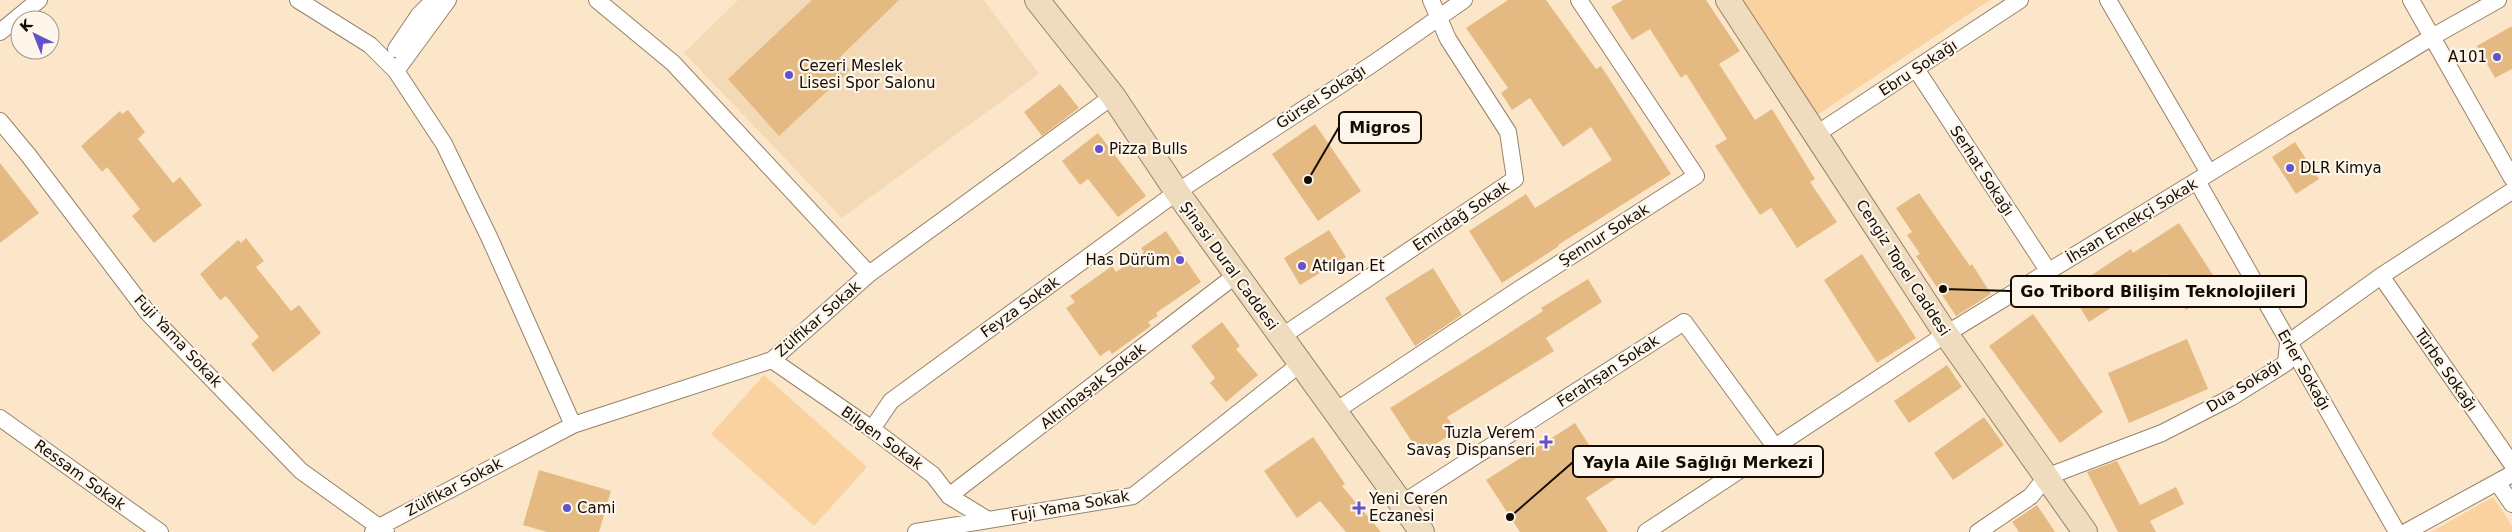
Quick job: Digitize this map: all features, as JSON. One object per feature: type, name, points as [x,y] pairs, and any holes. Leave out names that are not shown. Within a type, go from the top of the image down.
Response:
[{"type":"street","points":[[0,32],[39,0]]},
{"type":"street","points":[[298,0],[370,45],[396,71],[444,144],[490,238],[574,425]]},
{"type":"street","points":[[396,49],[419,15],[434,0]]},
{"type":"street","points":[[396,71],[448,0]]},
{"type":"street","points":[[597,0],[673,63],[869,274]]},
{"type":"street","name":"Şinasi Dural Caddesi","points":[[1037,0],[1113,96],[1177,192],[1422,532]]},
{"type":"street","points":[[1431,0],[1440,18]]},
{"type":"street","name":"Gürsel Sokağı","points":[[1177,192],[1440,18],[1464,0]]},
{"type":"street","name":"Şennur Sokak","points":[[1334,412],[1518,290],[1696,176],[1579,0]]},
{"type":"street","name":"Cengiz Topel Caddesi","points":[[1728,0],[1946,334],[2085,532]]},
{"type":"street","name":"Ebru Sokağı","points":[[1815,135],[2020,0]]},
{"type":"street","points":[[2411,0],[2512,178]]},
{"type":"street","name":"İhsan Emekçi Sokak","points":[[1646,532],[1776,448],[1946,334],[2432,37],[2498,0]]},
{"type":"street","name":"Erler Sokağı","points":[[2115,2],[2288,344],[2397,532]]},
{"type":"street","name":"Emirdağ Sokak","points":[[1281,337],[1515,179],[1508,132],[1448,39],[1440,18]]},
{"type":"street","name":"Serhat Sokağı","points":[[1916,69],[2049,272]]},
{"type":"street","name":"Zülfikar Sokak","points":[[379,530],[574,425],[772,360],[869,274],[1113,96]]},
{"type":"street","name":"Fuji Yama Sokak","points":[[0,120],[148,313],[301,471],[379,530]]},
{"type":"street","name":"Dua Sokağı","points":[[2046,477],[2162,433],[2232,397],[2286,363],[2288,344],[2381,276],[2512,191]]},
{"type":"street","name":"Feyza Sokak","points":[[872,429],[891,401],[1177,192]]},
{"type":"street","name":"Altınbaşak Sokak","points":[[950,496],[1236,275]]},
{"type":"street","name":"Türbe Sokağı","points":[[2381,276],[2512,464]]},
{"type":"street","name":"Ferahşan Sokak","points":[[1401,504],[1684,322],[1776,448]]},
{"type":"street","name":"Bilgen Sokak","points":[[772,360],[872,429],[933,475],[950,496],[998,523]]},
{"type":"street","name":"Fuji Yama Sokak","points":[[916,532],[998,523],[1134,496],[1300,364]]},
{"type":"street","name":"Ressam Sokak","points":[[0,418],[160,532]]},
{"type":"street","points":[[2406,532],[2512,474]]},
{"type":"street","points":[[1978,532],[2031,496],[2046,477]]},
{"type":"street","points":[[2497,482],[2512,504]]},
{"type":"shaded area","points":[[738,0],[984,0],[1039,74],[842,218],[684,53]]},
{"type":"shaded area","points":[[1739,0],[1990,0],[1814,117]]},
{"type":"shaded area","points":[[764,375],[867,467],[814,526],[711,434]]},
{"type":"shaded area","points":[[2493,497],[2512,526],[2512,532],[2431,532]]},
{"type":"building","name":"Cezeri Meslek Lisesi Spor Salonu","points":[[812,0],[899,0],[839,58],[850,70],[779,136],[728,79]]},
{"type":"building","points":[[1508,0],[1546,0],[1596,69],[1601,66],[1671,174],[1558,245],[1502,283],[1469,231],[1526,194],[1535,208],[1612,160],[1591,127],[1563,147],[1530,98],[1512,110],[1501,93],[1508,88],[1466,28]]},
{"type":"building","points":[[1623,0],[1706,0],[1740,51],[1719,64],[1755,120],[1772,109],[1815,179],[1810,182],[1837,222],[1797,248],[1771,208],[1760,215],[1715,146],[1727,139],[1686,74],[1681,78],[1650,29],[1632,40],[1611,7]]},
{"type":"building","name":"A101","points":[[2512,26],[2512,69],[2495,78],[2477,46]]},
{"type":"building","points":[[1060,84],[1079,108],[1042,136],[1024,112]]},
{"type":"building","points":[[128,110],[145,132],[138,139],[173,183],[180,177],[202,205],[154,243],[132,216],[140,209],[107,167],[102,172],[81,146],[120,111],[122,114]]},
{"type":"building","points":[[1315,124],[1361,191],[1318,221],[1272,154]]},
{"type":"building","points":[[1098,133],[1146,196],[1118,217],[1088,179],[1080,185],[1062,161]]},
{"type":"building","points":[[2295,142],[2319,179],[2296,194],[2272,157]]},
{"type":"building","points":[[0,163],[39,213],[0,243]]},
{"type":"building","points":[[1919,193],[1970,266],[1972,264],[1991,294],[1956,316],[1916,256],[1920,254],[1907,235],[1912,232],[1896,208]]},
{"type":"building","points":[[2179,223],[2213,275],[2210,277],[2218,289],[2186,310],[2163,274],[2089,322],[2069,290],[2131,249],[2133,253]]},
{"type":"building","points":[[1329,230],[1346,257],[1300,285],[1284,258]]},
{"type":"building","points":[[1166,231],[1201,282],[1156,313],[1158,316],[1148,322],[1151,326],[1112,354],[1109,350],[1100,356],[1066,308],[1075,302],[1070,296],[1112,266],[1116,272],[1144,252],[1141,248]]},
{"type":"building","points":[[246,238],[264,261],[256,267],[291,311],[299,305],[321,333],[273,372],[251,344],[259,337],[226,296],[220,300],[200,274],[238,240],[241,243]]},
{"type":"building","points":[[1862,254],[1916,338],[1877,363],[1824,280]]},
{"type":"building","points":[[1433,268],[1462,315],[1415,346],[1385,298]]},
{"type":"building","points":[[1588,279],[1602,302],[1546,338],[1554,351],[1447,417],[1456,431],[1420,454],[1390,408],[1494,343],[1543,311],[1541,308]]},
{"type":"building","points":[[2033,314],[2103,412],[2060,443],[1989,346]]},
{"type":"building","points":[[1222,322],[1240,346],[1236,349],[1258,375],[1226,402],[1210,383],[1215,378],[1191,346]]},
{"type":"building","points":[[2187,339],[2208,389],[2129,423],[2108,373]]},
{"type":"building","points":[[1947,365],[1962,387],[1909,423],[1894,401]]},
{"type":"building","points":[[1984,417],[2004,445],[1953,480],[1934,453]]},
{"type":"building","points":[[1575,423],[1593,451],[1602,445],[1621,475],[1586,498],[1608,532],[1520,532],[1486,480]]},
{"type":"building","points":[[1313,437],[1345,484],[1342,486],[1381,532],[1346,532],[1320,501],[1297,518],[1264,471]]},
{"type":"building","points":[[2117,461],[2140,505],[2176,487],[2184,504],[2150,521],[2156,532],[2118,532],[2087,472]]},
{"type":"building","name":"Cami","points":[[539,470],[611,491],[599,532],[547,532],[523,525]]},
{"type":"building","points":[[2037,505],[2055,532],[2019,532],[2012,522]]},
{"type":"place","name":"A101","points":[[2497,57]]},
{"type":"place","name":"Cezeri Meslek Lisesi Spor Salonu","points":[[789,75]]},
{"type":"place","name":"Pizza Bulls","points":[[1099,149]]},
{"type":"place","name":"DLR Kimya","points":[[2290,168]]},
{"type":"place","name":"Migros","points":[[1308,180]]},
{"type":"place","name":"Has Dürüm","points":[[1180,260]]},
{"type":"place","name":"Atılgan Et","points":[[1302,266]]},
{"type":"place","name":"Go Tri̇bord Bi̇li̇şi̇m Teknoloji̇leri","points":[[1943,289]]},
{"type":"place","name":"Tuzla Verem Savaş Dispanseri","points":[[1546,442]]},
{"type":"place","name":"Cami","points":[[567,508]]},
{"type":"place","name":"Yeni Ceren Eczanesi","points":[[1359,508]]},
{"type":"place","name":"Yayla Aile Sağlığı Merkezi","points":[[1510,517]]}]
